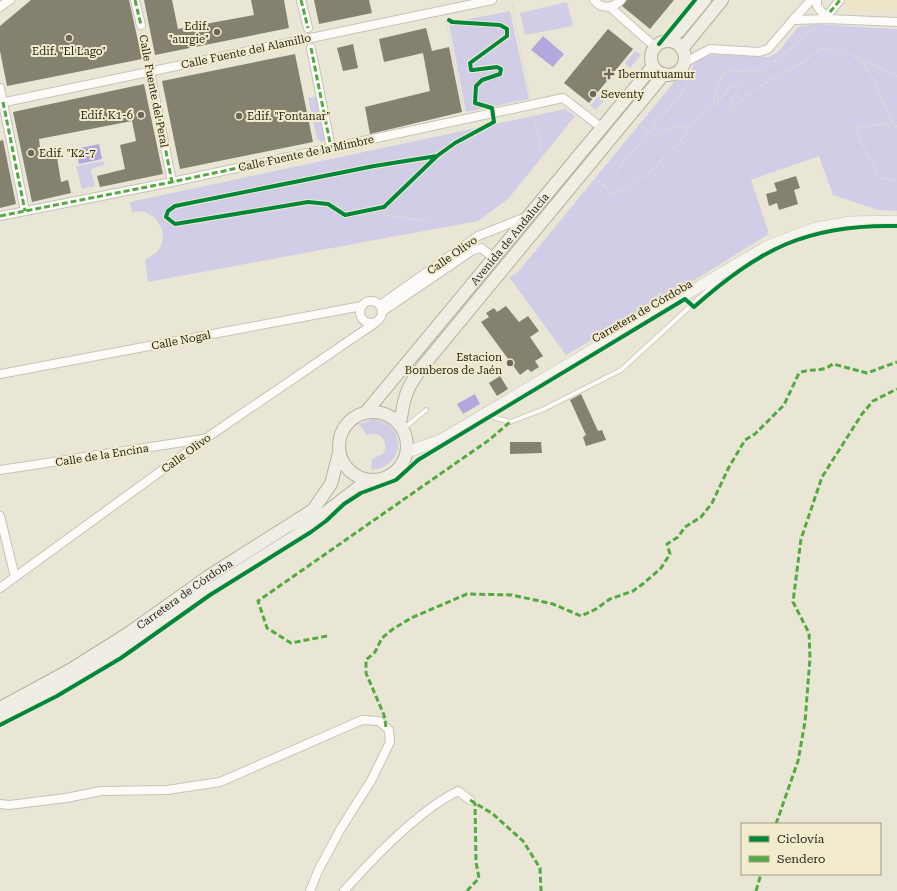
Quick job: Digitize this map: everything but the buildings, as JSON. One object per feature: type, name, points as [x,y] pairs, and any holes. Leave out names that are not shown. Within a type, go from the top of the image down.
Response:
[{"type":"main road","points":[[668,41],[676,43],[682,49],[684,63],[674,74],[664,74],[653,66],[651,56],[655,47],[668,41],[680,30],[705,0]]},
{"type":"main road","points":[[682,49],[722,0]]},
{"type":"main road","name":"Avenida de Andalucía","points":[[366,412],[653,66]]},
{"type":"main road","name":"Avenida de Andalucía","points":[[402,427],[404,398],[410,383],[664,74]]},
{"type":"main road","name":"Carretera de Córdoba","points":[[407,452],[442,440],[730,270],[766,247],[816,228],[851,222],[897,220]]},
{"type":"main road","points":[[377,411],[388,414],[402,427],[407,440],[407,452],[404,462],[397,471],[389,477],[378,480],[368,480],[358,477],[349,471],[343,463],[339,453],[340,437],[347,422],[356,416],[366,412],[377,411]]},
{"type":"main road","name":"Carretera de Córdoba","points":[[0,708],[70,670],[123,637],[209,576],[313,510],[331,484],[339,453]]},
{"type":"main road","name":"Carretera de Córdoba","points":[[0,720],[130,646],[194,600],[294,537],[368,480]]},
{"type":"street","points":[[0,7],[10,0]]},
{"type":"street","name":"Calle Fuente del Peral","points":[[135,0],[141,25]]},
{"type":"street","points":[[302,0],[308,28]]},
{"type":"street","name":"Calle Fuente del Alamillo","points":[[2,102],[492,0]]},
{"type":"street","points":[[594,0],[600,6],[610,7],[655,47]]},
{"type":"street","points":[[610,7],[621,0]]},
{"type":"street","points":[[684,63],[710,49],[759,52],[768,49],[810,0]]},
{"type":"street","points":[[818,0],[818,6],[821,14],[897,22]]},
{"type":"street","points":[[793,20],[828,15],[840,0]]},
{"type":"street","points":[[311,48],[331,148]]},
{"type":"street","name":"Calle Fuente del Peral","points":[[150,71],[172,182]]},
{"type":"street","points":[[0,88],[25,211]]},
{"type":"street","name":"Calle Fuente de la Mimbre","points":[[0,216],[172,182],[562,98],[602,128]]},
{"type":"street","name":"Calle Olivo","points":[[382,308],[478,236],[529,215]]},
{"type":"street","name":"Calle Olivo","points":[[382,308],[473,250],[481,248],[494,258]]},
{"type":"street","points":[[367,301],[374,301],[382,308],[381,318],[375,323],[368,323],[362,319],[360,312],[362,306],[367,301]]},
{"type":"street","name":"Calle Nogal","points":[[0,374],[362,306]]},
{"type":"street","name":"Calle Olivo","points":[[0,588],[205,439],[375,323]]},
{"type":"street","name":"Calle de la Encina","points":[[0,470],[205,439]]},
{"type":"street","points":[[0,516],[15,577]]},
{"type":"street","points":[[0,804],[9,805],[59,799],[101,791],[167,790],[220,782],[362,720],[379,721],[389,730],[390,742],[372,779],[340,830],[318,871],[310,891]]},
{"type":"street","points":[[344,891],[393,842],[439,800],[458,791],[470,800]]},
{"type":"lane","points":[[484,415],[510,422],[544,409],[621,370],[730,270]]},
{"type":"lane","points":[[402,427],[426,410]]},
{"type":"path","points":[[512,6],[531,101]]},
{"type":"path","points":[[449,21],[465,114]]},
{"type":"path","points":[[714,106],[713,96],[719,81],[727,71],[761,70],[774,63],[788,49],[816,27]]},
{"type":"path","points":[[594,177],[614,195],[648,174],[686,134],[703,111],[714,106],[731,86],[740,85],[731,102],[729,111],[735,109],[746,96],[813,56],[821,48],[835,49],[897,76]]},
{"type":"path","points":[[860,60],[870,73],[892,123],[897,127]]},
{"type":"path","points":[[604,186],[688,85]]},
{"type":"path","points":[[534,114],[543,161]]},
{"type":"path","points":[[892,123],[857,127],[860,139],[880,178],[897,180]]},
{"type":"path","points":[[637,124],[653,136],[661,135],[678,124],[687,126],[686,134]]},
{"type":"path","points":[[361,213],[378,209]]},
{"type":"path","points":[[368,212],[430,222]]},
{"type":"shaded area","points":[[844,0],[897,0],[897,10],[847,11],[842,2]]},
{"type":"shaded area","points":[[567,2],[573,26],[525,35],[520,13]]},
{"type":"shaded area","points":[[510,11],[529,99],[466,112],[449,23]]},
{"type":"shaded area","points":[[815,24],[897,29],[897,211],[878,210],[833,195],[819,156],[751,180],[769,234],[706,273],[566,355],[509,277],[518,272],[675,81],[688,74],[692,68],[693,61],[705,54],[769,57],[779,51],[798,27]]},
{"type":"shaded area","points":[[543,36],[564,54],[553,67],[531,50]]},
{"type":"shaded area","points":[[635,51],[641,55],[630,68],[625,63]]},
{"type":"shaded area","points":[[601,93],[606,97],[596,110],[590,106]]},
{"type":"shaded area","points":[[318,96],[327,137],[322,142],[317,139],[308,98]]},
{"type":"shaded area","points":[[565,109],[575,116],[508,199],[478,221],[148,282],[145,260],[158,251],[162,244],[162,229],[154,217],[147,213],[140,211],[132,212],[130,202]]},
{"type":"shaded area","points":[[99,144],[102,159],[79,164],[76,149]]},
{"type":"shaded area","points":[[103,161],[105,165],[93,168],[91,171],[95,186],[82,189],[76,166]]},
{"type":"shaded area","points":[[475,394],[480,404],[463,414],[457,404]]},
{"type":"shaded area","points":[[373,419],[384,423],[392,429],[397,437],[398,445],[396,454],[391,461],[383,467],[371,470],[372,459],[383,454],[385,450],[384,441],[376,434],[367,435],[359,424]]},
{"type":"marked path","points":[[135,0],[141,25]]},
{"type":"marked path","points":[[301,0],[308,28]]},
{"type":"marked path","points":[[830,12],[840,0]]},
{"type":"marked path","points":[[311,48],[331,148]]},
{"type":"marked path","points":[[150,71],[172,182]]},
{"type":"marked path","points":[[3,102],[25,211]]},
{"type":"marked path","points":[[0,216],[172,182],[374,139]]},
{"type":"marked path","points":[[386,727],[384,715],[366,673],[366,660],[375,652],[382,638],[393,629],[411,618],[467,594],[512,595],[553,604],[581,616],[596,609],[610,599],[633,591],[661,568],[670,554],[667,544],[678,537],[685,527],[701,517],[712,503],[729,467],[745,440],[755,434],[784,405],[799,373],[808,370],[824,369],[833,364],[867,373],[897,362]]},
{"type":"marked path","points":[[776,823],[798,761],[805,722],[810,658],[809,633],[793,602],[801,539],[822,477],[862,414],[873,401],[897,389]]},
{"type":"marked path","points":[[327,636],[291,643],[267,628],[258,601],[489,440],[510,422]]},
{"type":"marked path","points":[[470,800],[493,814],[523,841],[540,868],[541,891]]},
{"type":"marked path","points":[[467,891],[479,878],[476,862],[475,803]]},
{"type":"marked path","points":[[756,891],[761,875]]},
{"type":"cycle path","points":[[659,44],[695,0]]},
{"type":"cycle path","points":[[437,156],[384,207],[345,215],[328,204],[308,202],[175,224],[166,217],[168,211],[175,206],[374,166],[437,156],[455,143],[494,122],[492,108],[475,103],[476,86],[482,80],[500,74],[501,69],[497,67],[471,70],[470,63],[507,36],[507,29],[500,25],[452,22],[449,20]]},
{"type":"cycle path","points":[[0,725],[57,696],[121,658],[210,595],[311,532],[326,521],[344,504],[361,493],[396,480],[418,460],[685,299],[694,307],[718,287],[764,255],[786,244],[811,235],[865,227],[897,226]]},
{"type":"place","name":"Edif. \"aurgie\"","points":[[217,32]]},
{"type":"place","name":"Edif. \"El Lago\"","points":[[69,38]]},
{"type":"place","name":"Ibermutuamur","points":[[609,74]]},
{"type":"place","name":"Seventy","points":[[593,94]]},
{"type":"place","name":"Edif. K1-6","points":[[141,115]]},
{"type":"place","name":"Edif. \"Fontanar\"","points":[[239,116]]},
{"type":"place","name":"Edif. \"K2-7","points":[[31,153]]},
{"type":"place","name":"Estacion Bomberos de Jaén","points":[[510,363]]}]
